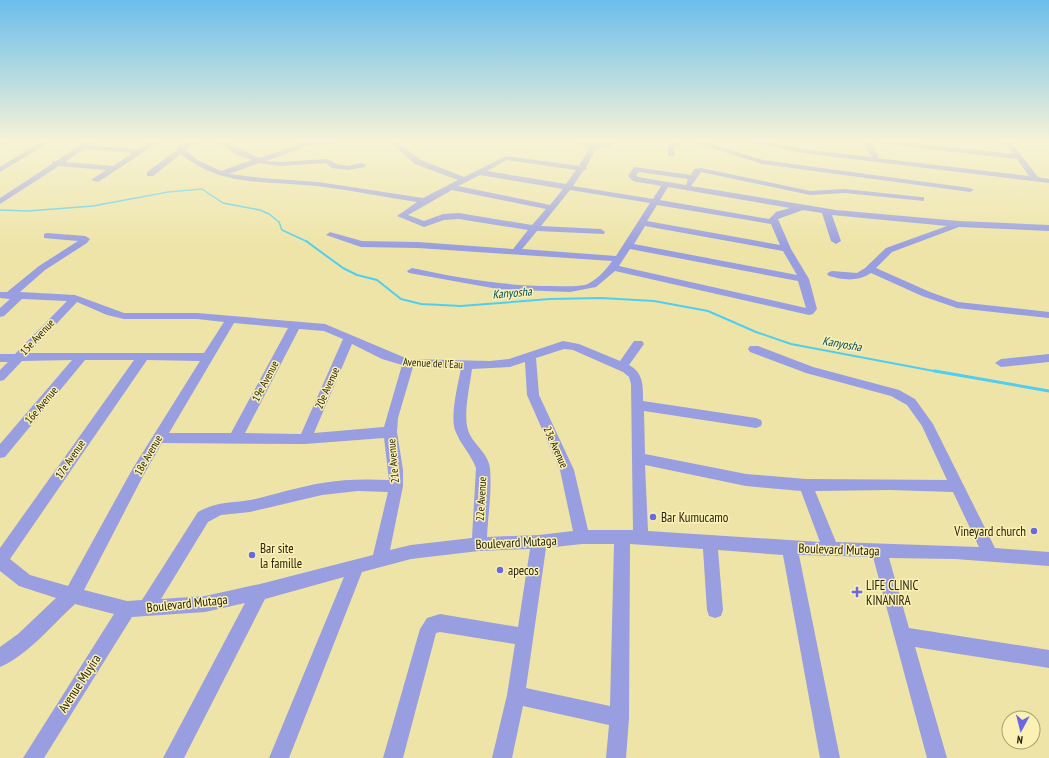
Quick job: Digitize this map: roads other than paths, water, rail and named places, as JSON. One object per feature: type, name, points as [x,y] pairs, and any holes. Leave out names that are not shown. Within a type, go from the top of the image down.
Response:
[{"type":"street","points":[[1,202],[37,177]]},
{"type":"street","points":[[95,180],[99,177]]},
{"type":"street","points":[[236,177],[248,180],[262,177]]},
{"type":"street","points":[[298,177],[317,184],[424,201]]},
{"type":"street","points":[[457,177],[464,180]]},
{"type":"street","points":[[469,177],[424,201],[401,216],[424,224],[443,217],[455,216],[534,228],[601,232]]},
{"type":"street","points":[[510,177],[774,222]]},
{"type":"street","points":[[515,252],[534,228],[570,188],[577,177]]},
{"type":"street","points":[[634,177],[636,179],[826,211],[959,224],[1049,228]]},
{"type":"street","points":[[688,187],[692,177]]},
{"type":"street","points":[[736,177],[810,193],[842,182],[970,190]]},
{"type":"street","points":[[823,177],[921,199]]},
{"type":"street","points":[[841,177],[842,182]]},
{"type":"street","points":[[1034,177],[1049,181]]},
{"type":"street","points":[[412,271],[463,282],[519,289],[574,289],[589,287],[600,282],[608,270],[616,264],[666,184]]},
{"type":"street","points":[[450,187],[552,208]]},
{"type":"street","points":[[330,235],[361,244],[418,245],[515,252],[616,264],[809,312],[812,309],[804,279],[786,249],[774,222],[774,218],[785,211],[808,208]]},
{"type":"street","points":[[826,211],[836,241]]},
{"type":"street","points":[[642,223],[786,249]]},
{"type":"street","points":[[832,274],[851,277],[859,275],[870,269],[878,257],[889,250],[959,224]]},
{"type":"street","points":[[0,314],[10,295],[42,268],[85,239],[48,236]]},
{"type":"street","points":[[628,246],[804,279]]},
{"type":"street","points":[[870,269],[926,294],[957,305],[1049,315]]},
{"type":"street","name":"Avenue de l'Eau","points":[[10,295],[75,298],[111,313],[124,316],[169,316],[231,319],[296,324],[325,328],[386,356],[408,363],[510,363],[563,345],[575,347],[634,375],[637,384],[641,537]]},
{"type":"street","name":"15e Avenue","points":[[0,377],[75,298]]},
{"type":"street","name":"18e Avenue","points":[[0,658],[24,640],[72,595],[158,438],[206,357],[231,319]]},
{"type":"street","name":"19e Avenue","points":[[235,439],[296,324]]},
{"type":"street","name":"20e Avenue","points":[[305,439],[349,338]]},
{"type":"street","points":[[622,368],[638,344]]},
{"type":"street","points":[[754,349],[810,370],[895,393],[911,402],[926,424],[990,554]]},
{"type":"street","points":[[0,358],[82,356],[206,357]]},
{"type":"street","name":"16e Avenue","points":[[0,453],[82,356]]},
{"type":"street","name":"17e Avenue","points":[[0,561],[142,357]]},
{"type":"street","name":"23e Avenue","points":[[530,357],[533,395],[567,470],[582,537]]},
{"type":"street","points":[[1001,363],[1049,358]]},
{"type":"street","name":"21e Avenue","points":[[380,560],[396,486],[396,470],[390,432],[392,418],[408,363]]},
{"type":"street","name":"22e Avenue","points":[[467,364],[460,417],[464,434],[478,455],[482,468],[479,544]]},
{"type":"street","points":[[637,405],[756,423]]},
{"type":"street","points":[[158,438],[305,439],[390,432]]},
{"type":"street","points":[[638,458],[746,480],[806,485],[890,484],[957,486]]},
{"type":"street","points":[[146,608],[203,517],[211,512],[250,506],[322,489],[358,485],[396,486]]},
{"type":"street","points":[[806,485],[831,550]]},
{"type":"street","points":[[616,758],[619,718],[622,536]]},
{"type":"street","name":"Boulevard Mutaga","points":[[0,561],[25,581],[127,609],[204,604],[260,592],[411,552],[479,544],[539,542],[582,537],[622,536],[710,541],[790,548],[990,554],[1049,559]]},
{"type":"street","points":[[710,541],[715,610]]},
{"type":"street","points":[[502,758],[516,695],[539,542]]},
{"type":"street","points":[[790,548],[830,758]]},
{"type":"street","points":[[879,550],[937,758]]},
{"type":"street","points":[[279,758],[356,567]]},
{"type":"street","points":[[173,758],[260,592]]},
{"type":"street","name":"Avenue Muyira","points":[[33,758],[127,609]]},
{"type":"street","points":[[393,758],[429,629],[433,624],[440,623],[524,637]]},
{"type":"street","points":[[903,636],[1049,659]]},
{"type":"street","points":[[516,695],[619,718]]},
{"type":"waterway","name":"Kanyosha","points":[[0,210],[28,211],[93,206],[168,192],[202,189],[223,203],[260,210],[269,214],[279,222],[282,230],[306,241]]},
{"type":"waterway","name":"Kanyosha","points":[[306,241],[343,268],[357,275],[377,280],[401,299],[421,304],[461,306],[550,299],[601,298],[654,301],[708,311],[756,332],[791,344],[939,372]]},
{"type":"waterway","name":"Kanyosha","points":[[935,371],[1049,391]]},
{"type":"place","name":"Bar Kumucamo","points":[[653,517]]},
{"type":"place","name":"Vineyard church","points":[[1034,531]]},
{"type":"place","name":"Bar site la famille","points":[[252,555]]},
{"type":"place","name":"apecos","points":[[500,570]]},
{"type":"place","name":"LIFE CLINIC KINANIRA","points":[[857,592]]}]
